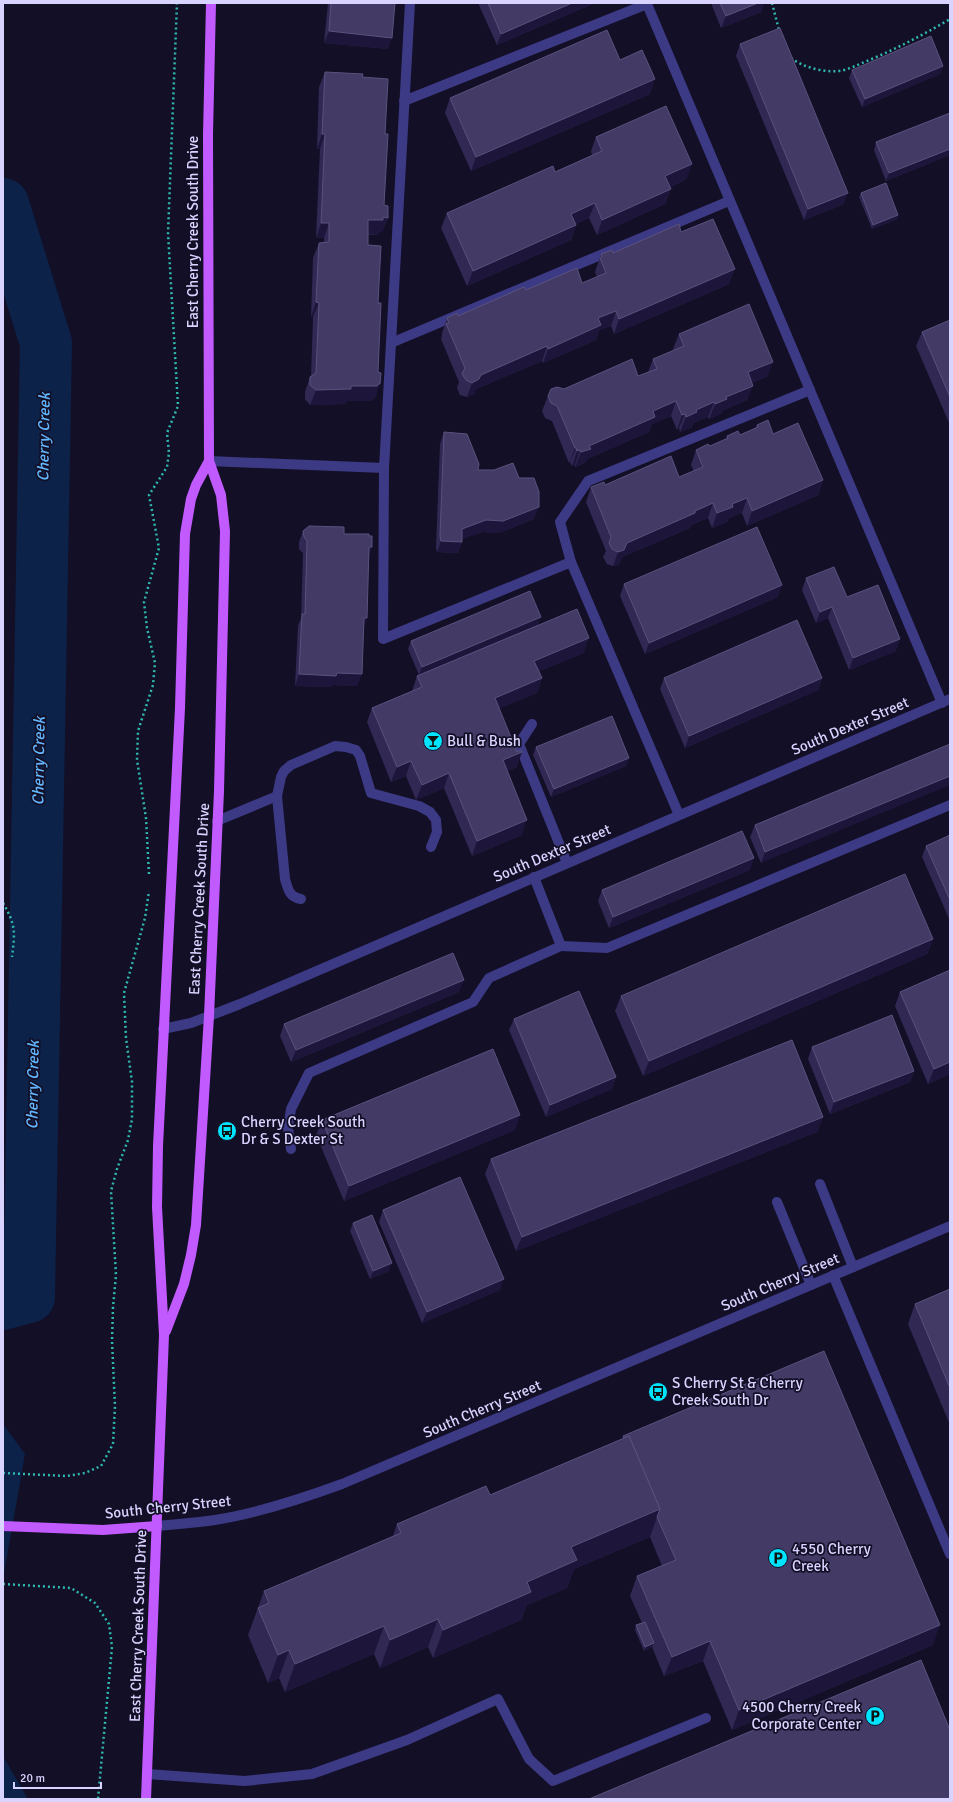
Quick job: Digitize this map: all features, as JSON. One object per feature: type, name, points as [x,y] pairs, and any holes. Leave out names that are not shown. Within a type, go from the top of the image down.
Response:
[{"type":"main road","name":"East Cherry Creek South Drive","points":[[164,1335],[184,1284],[196,1225],[209,1016],[217,821],[225,531],[221,495],[209,461],[208,134],[211,3]]},
{"type":"main road","name":"East Cherry Creek South Drive","points":[[146,1799],[164,1335],[157,1207],[158,1146],[180,708],[185,534],[191,499],[196,485],[209,461]]},
{"type":"main road","name":"South Cherry Street","points":[[3,1526],[72,1530],[103,1530],[157,1526]]},
{"type":"street","points":[[410,3],[384,468],[383,639],[571,562]]},
{"type":"street","points":[[404,101],[646,4],[810,390],[946,701]]},
{"type":"street","points":[[391,343],[730,201]]},
{"type":"street","points":[[680,815],[571,562],[560,522],[588,481],[810,390]]},
{"type":"street","points":[[209,461],[384,468]]},
{"type":"street","name":"South Dexter Street","points":[[163,1029],[209,1016],[240,1004],[946,701]]},
{"type":"street","points":[[532,724],[519,744],[568,863]]},
{"type":"street","points":[[301,899],[294,898],[289,892],[285,880],[277,796],[281,777],[291,765],[335,746],[356,750],[360,756],[371,792],[419,806],[430,812],[436,820],[437,832],[431,847]]},
{"type":"street","points":[[217,821],[277,796]]},
{"type":"street","points":[[291,1148],[288,1128],[292,1109],[309,1073],[473,1002],[489,978],[561,946],[607,948],[950,805]]},
{"type":"street","points":[[534,877],[561,946]]},
{"type":"street","points":[[820,1184],[853,1267]]},
{"type":"street","points":[[777,1202],[811,1285]]},
{"type":"street","name":"South Cherry Street","points":[[157,1526],[214,1520],[247,1513],[304,1498],[342,1484],[950,1226]]},
{"type":"street","points":[[833,1275],[950,1554]]},
{"type":"street","points":[[147,1774],[245,1780],[312,1774],[407,1740],[498,1699],[529,1759],[553,1781],[706,1718]]},
{"type":"path","points":[[150,881],[146,818],[137,760],[138,731],[153,684],[155,663],[147,628],[144,602],[159,548],[149,495],[166,467],[169,453],[167,433],[178,406],[168,233],[177,3]]},
{"type":"path","points":[[772,3],[779,32]]},
{"type":"path","points":[[785,53],[796,61],[822,70],[843,70],[887,53],[927,33],[950,19]]},
{"type":"path","points":[[3,1473],[67,1476],[85,1473],[101,1466],[114,1444],[116,1406],[112,1341],[116,1275],[111,1191],[117,1169],[128,1140],[132,1119],[132,1082],[126,1038],[124,993],[145,918],[149,888]]},
{"type":"path","points":[[3,903],[13,921],[15,934],[12,957]]},
{"type":"path","points":[[3,1584],[72,1588],[95,1603],[109,1624],[112,1647],[98,1799]]},
{"type":"water","points":[[3,1424],[25,1454],[3,1579]]},
{"type":"water","points":[[3,1756],[28,1799],[3,1799]]},
{"type":"building","points":[[331,3],[395,3],[392,38],[329,31]]},
{"type":"building","points":[[488,3],[572,3],[501,34]]},
{"type":"building","points":[[720,3],[758,3],[726,16]]},
{"type":"building","points":[[780,28],[848,193],[808,209],[740,44]]},
{"type":"building","points":[[607,30],[620,60],[642,50],[655,79],[476,157],[450,98]]},
{"type":"building","points":[[931,36],[943,66],[865,99],[852,70]]},
{"type":"building","points":[[325,72],[363,74],[362,77],[388,79],[385,134],[388,134],[384,205],[388,206],[388,218],[383,217],[383,220],[368,220],[368,245],[381,246],[378,303],[381,303],[378,372],[381,373],[380,384],[377,386],[351,386],[351,389],[316,390],[310,385],[310,377],[316,373],[319,303],[316,302],[319,243],[329,242],[329,223],[321,223],[325,134],[322,134]]},
{"type":"building","points":[[666,106],[692,164],[665,176],[671,189],[602,220],[595,203],[571,214],[576,225],[473,271],[447,213],[553,166],[555,172],[602,151],[596,137]]},
{"type":"building","points":[[950,113],[950,149],[889,173],[876,142]]},
{"type":"building","points":[[886,183],[898,215],[873,225],[861,193]]},
{"type":"building","points":[[713,219],[735,269],[619,319],[616,311],[598,318],[601,325],[548,349],[547,346],[481,375],[479,379],[472,383],[466,380],[462,374],[465,368],[446,324],[449,323],[447,318],[457,313],[458,316],[524,287],[526,290],[577,268],[582,283],[606,273],[600,258],[602,257],[601,254],[612,250],[613,253],[679,224],[681,232]]},
{"type":"building","points":[[749,304],[773,362],[748,372],[753,386],[726,397],[727,399],[715,404],[714,402],[696,410],[697,412],[686,417],[685,414],[682,415],[676,401],[653,411],[655,417],[589,446],[591,449],[581,452],[580,450],[577,451],[557,406],[551,403],[548,396],[551,389],[557,387],[564,389],[632,359],[638,376],[657,369],[653,359],[684,346],[679,334]]},
{"type":"building","points":[[950,320],[950,397],[922,332]]},
{"type":"building","points":[[768,420],[773,434],[798,423],[823,480],[752,511],[747,498],[732,504],[733,507],[717,513],[713,503],[695,511],[695,513],[627,543],[624,550],[618,552],[612,549],[609,543],[611,537],[591,487],[604,482],[605,485],[671,456],[679,477],[703,467],[696,450],[708,444],[710,446],[728,438],[727,436],[738,431],[740,435],[758,427],[757,425]]},
{"type":"building","points":[[444,432],[467,434],[479,464],[478,470],[494,470],[513,463],[519,478],[534,478],[539,492],[539,507],[503,521],[486,520],[462,529],[462,542],[441,541]]},
{"type":"building","points":[[309,526],[344,527],[344,534],[369,534],[369,536],[372,536],[372,547],[369,547],[367,618],[364,618],[362,674],[337,673],[336,676],[299,674],[302,614],[305,614],[307,541],[304,537],[303,531]]},
{"type":"building","points":[[757,527],[782,585],[649,643],[624,584]]},
{"type":"building","points":[[834,567],[847,597],[878,585],[900,639],[853,658],[832,607],[820,612],[806,578]]},
{"type":"building","points":[[530,591],[541,617],[422,667],[411,641]]},
{"type":"building","points":[[577,609],[589,638],[534,661],[542,678],[495,698],[517,752],[521,750],[522,752],[503,760],[527,820],[477,841],[449,773],[422,785],[411,761],[397,767],[372,708],[422,687],[417,676]]},
{"type":"building","points":[[797,620],[822,678],[689,736],[664,678]]},
{"type":"building","points":[[612,716],[629,758],[554,789],[536,747]]},
{"type":"building","points":[[950,744],[950,776],[765,852],[755,825]]},
{"type":"building","points":[[742,831],[754,858],[613,917],[602,890]]},
{"type":"building","points":[[950,835],[950,900],[926,846]]},
{"type":"building","points":[[905,874],[933,939],[649,1061],[621,996]]},
{"type":"building","points":[[453,953],[464,980],[296,1050],[284,1024]]},
{"type":"building","points":[[950,970],[950,1062],[934,1069],[900,992]]},
{"type":"building","points":[[579,991],[616,1077],[550,1105],[514,1019]]},
{"type":"building","points":[[892,1015],[914,1071],[834,1102],[812,1047]]},
{"type":"building","points":[[792,1040],[823,1117],[522,1237],[491,1159]]},
{"type":"building","points":[[493,1049],[520,1115],[349,1186],[322,1120]]},
{"type":"building","points":[[460,1177],[504,1279],[427,1312],[383,1210]]},
{"type":"building","points":[[372,1215],[392,1263],[373,1271],[353,1223]]},
{"type":"building","points":[[950,1289],[950,1388],[915,1304]]},
{"type":"building","name":"4550 Cherry Creek","points":[[824,1351],[940,1625],[739,1710],[710,1641],[672,1657],[637,1576],[676,1560],[657,1517],[660,1509],[629,1436],[624,1438],[623,1436]]},
{"type":"building","points":[[629,1436],[660,1509],[571,1547],[577,1560],[527,1582],[531,1592],[443,1630],[438,1619],[390,1640],[384,1626],[295,1664],[289,1650],[278,1655],[258,1608],[269,1603],[264,1591],[401,1533],[397,1524],[486,1486],[490,1495]]},
{"type":"building","points":[[645,1622],[654,1643],[645,1647],[636,1625]]},
{"type":"building","name":"4500 Cherry Creek Corporate Center","points":[[921,1660],[950,1730],[950,1799],[589,1799]]},
{"type":"waterway","name":"Cherry Creek","points":[[3,204],[46,343],[29,1297],[3,1304]]},
{"type":"place","name":"Bull & Bush","points":[[433,741]]},
{"type":"place","name":"Cherry Creek South Dr & S Dexter St","points":[[227,1131]]},
{"type":"place","name":"S Cherry St & Cherry Creek South Dr","points":[[658,1392]]},
{"type":"place","name":"4550 Cherry Creek","points":[[778,1558]]},
{"type":"place","name":"4500 Cherry Creek Corporate Center","points":[[875,1716]]}]
